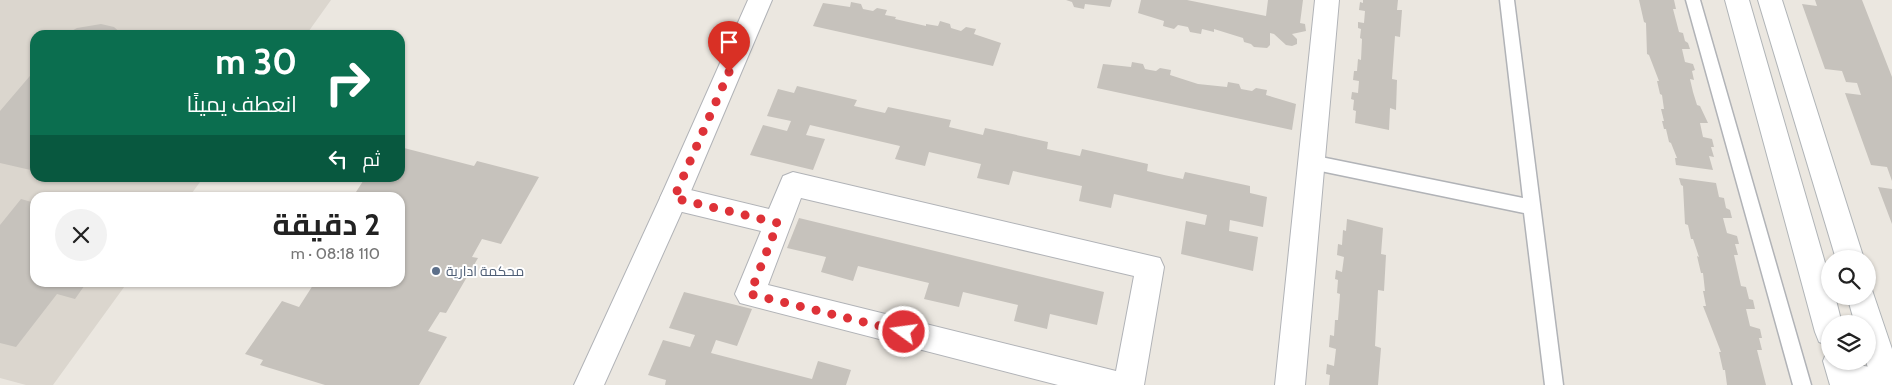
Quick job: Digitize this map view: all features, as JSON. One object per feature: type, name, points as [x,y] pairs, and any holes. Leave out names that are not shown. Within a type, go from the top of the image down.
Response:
[{"type":"street","points":[[589,385],[674,198],[760,0]]},
{"type":"street","points":[[1290,385],[1327,0]]},
{"type":"street","points":[[1737,0],[1825,315]]},
{"type":"street","points":[[1770,0],[1847,250]]},
{"type":"street","points":[[1116,385],[750,294],[793,184],[1150,267],[1129,385]]},
{"type":"street","points":[[674,198],[778,223]]},
{"type":"street","points":[[1842,374],[1889,384],[1864,305]]},
{"type":"lane","points":[[1507,0],[1554,385]]},
{"type":"lane","points":[[1693,0],[1802,385]]},
{"type":"lane","points":[[1311,162],[1532,207]]},
{"type":"shaded area","points":[[0,0],[331,0],[310,30],[30,30],[30,182],[200,182],[193,192],[30,192],[30,287],[124,287],[53,385],[26,385],[0,378]]},
{"type":"building","points":[[1066,0],[1112,0],[1110,7],[1085,4],[1084,9],[1074,7],[1072,2]]},
{"type":"building","points":[[1141,0],[1187,0],[1266,16],[1268,0],[1303,0],[1300,23],[1305,24],[1306,31],[1292,34],[1297,39],[1297,44],[1292,46],[1286,45],[1274,34],[1270,33],[1270,45],[1267,48],[1254,47],[1244,42],[1243,38],[1214,29],[1214,32],[1202,29],[1201,34],[1190,32],[1188,27],[1178,25],[1174,29],[1163,26],[1164,21],[1138,13]]},
{"type":"building","points":[[1363,0],[1398,0],[1397,10],[1402,10],[1400,37],[1395,36],[1392,79],[1397,80],[1396,110],[1390,108],[1389,130],[1355,123],[1356,111],[1353,110],[1354,100],[1351,99],[1352,92],[1358,93],[1359,81],[1353,80],[1354,71],[1357,71],[1358,59],[1361,60],[1362,39],[1360,38],[1361,29],[1358,28],[1358,22],[1364,23],[1365,11],[1359,10],[1360,2],[1363,3]]},
{"type":"building","points":[[1639,0],[1674,0],[1676,9],[1673,9],[1679,32],[1683,33],[1690,49],[1682,49],[1685,62],[1693,64],[1695,70],[1692,71],[1694,80],[1690,79],[1693,92],[1697,105],[1700,106],[1708,123],[1700,123],[1703,137],[1712,139],[1714,147],[1711,147],[1714,157],[1709,156],[1713,170],[1676,165],[1675,158],[1677,158],[1662,121],[1664,121],[1661,109],[1664,109],[1662,95],[1660,94],[1657,81],[1659,81],[1647,54],[1646,23],[1644,22]]},
{"type":"building","points":[[1815,0],[1862,0],[1892,77],[1892,181],[1887,167],[1871,165],[1845,93],[1861,95],[1857,83],[1846,82],[1842,71],[1825,69],[1802,4],[1817,6]]},
{"type":"building","points":[[851,2],[861,4],[863,9],[873,11],[877,8],[887,10],[885,15],[926,26],[926,24],[938,26],[940,21],[950,24],[951,28],[961,31],[966,27],[976,29],[974,34],[1001,43],[993,66],[813,26],[823,3],[850,7]]},
{"type":"building","points":[[101,24],[114,27],[117,30],[73,30]]},
{"type":"building","points":[[1132,62],[1143,64],[1145,69],[1156,71],[1160,68],[1171,70],[1170,75],[1198,84],[1227,87],[1228,82],[1239,84],[1241,89],[1252,91],[1256,88],[1267,90],[1266,95],[1296,104],[1292,130],[1097,88],[1103,64],[1131,67]]},
{"type":"building","points":[[30,76],[30,170],[0,163],[0,111]]},
{"type":"building","points":[[797,86],[857,100],[854,106],[885,113],[888,107],[951,120],[949,127],[983,135],[985,128],[1048,142],[1047,149],[1080,156],[1082,149],[1148,164],[1147,171],[1164,175],[1183,179],[1185,172],[1250,186],[1250,193],[1267,197],[1263,227],[1230,220],[1229,231],[1258,237],[1253,271],[1181,254],[1186,221],[1205,225],[1207,215],[1114,194],[1111,208],[1079,201],[1082,186],[1013,171],[1009,185],[977,178],[981,164],[929,152],[925,166],[895,159],[900,146],[810,125],[806,135],[825,139],[813,170],[750,155],[763,125],[787,131],[791,121],[767,116],[778,89],[794,93]]},
{"type":"building","points":[[405,148],[474,166],[477,161],[539,177],[501,244],[482,239],[472,257],[478,258],[446,313],[440,312],[428,331],[447,337],[419,385],[325,385],[260,365],[263,360],[245,354],[282,301],[299,307],[312,287],[405,287],[405,192],[356,192],[362,182],[405,182]]},
{"type":"building","points":[[1679,178],[1716,183],[1719,197],[1724,198],[1726,208],[1730,210],[1732,218],[1723,218],[1727,233],[1737,236],[1739,244],[1735,244],[1738,255],[1734,255],[1741,286],[1746,287],[1749,299],[1753,300],[1755,309],[1746,309],[1750,326],[1760,329],[1762,338],[1759,338],[1762,350],[1757,350],[1766,385],[1727,385],[1725,370],[1723,370],[1719,352],[1721,352],[1703,306],[1706,306],[1703,291],[1705,291],[1703,273],[1701,273],[1697,256],[1699,257],[1693,239],[1691,239],[1688,225],[1685,224],[1683,186]]},
{"type":"building","points":[[1878,187],[1892,189],[1892,224]]},
{"type":"building","points":[[21,199],[30,202],[30,287],[83,287],[75,299],[57,294],[16,347],[0,343],[0,225]]},
{"type":"building","points":[[799,218],[1104,292],[1097,325],[1050,314],[1047,329],[1014,321],[1018,305],[963,292],[959,307],[924,299],[929,283],[858,266],[853,281],[821,272],[826,257],[787,248]]},
{"type":"building","points":[[1347,219],[1383,228],[1381,254],[1386,255],[1384,291],[1378,290],[1375,346],[1381,348],[1378,385],[1329,385],[1330,375],[1326,374],[1327,364],[1334,366],[1336,349],[1329,347],[1330,335],[1334,336],[1335,320],[1338,320],[1340,294],[1337,293],[1338,280],[1335,279],[1336,270],[1342,272],[1344,257],[1337,255],[1338,244],[1342,245],[1343,230],[1346,231]]},
{"type":"building","points":[[684,292],[752,309],[737,346],[716,340],[711,353],[812,379],[818,361],[851,370],[846,385],[665,385],[666,380],[648,375],[663,340],[690,347],[695,335],[669,328]]},
{"type":"place","name":"محكمة ادارية","points":[[436,271]]},
{"type":"route","points":[[729,72],[674,198],[778,223],[750,294],[904,332]]}]
